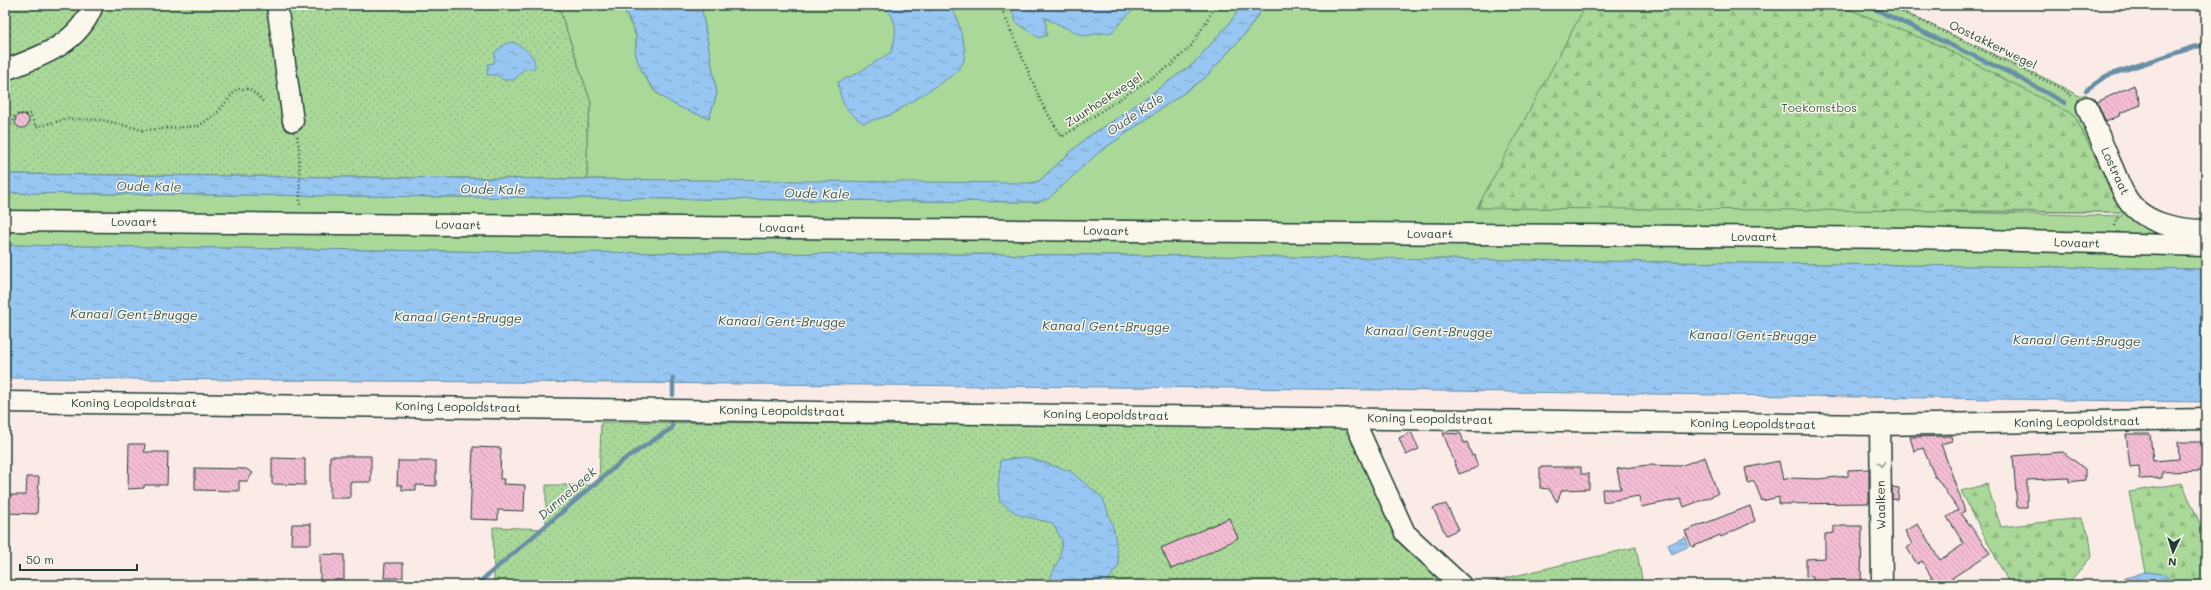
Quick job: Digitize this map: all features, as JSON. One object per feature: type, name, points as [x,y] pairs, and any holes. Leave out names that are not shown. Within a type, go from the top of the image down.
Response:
[{"type":"street","points":[[5,70],[38,58],[63,44],[82,26],[93,5]]},
{"type":"street","points":[[277,5],[293,121]]},
{"type":"street","name":"Lostraat","points":[[2087,107],[2125,196],[2137,210],[2151,220],[2190,230],[2206,230]]},
{"type":"street","name":"Lovaart","points":[[5,221],[1906,238],[2206,246]]},
{"type":"street","name":"Koning Leopoldstraat","points":[[5,402],[1353,418],[1880,426],[2206,420]]},
{"type":"street","points":[[1353,418],[1405,533],[1461,585]]},
{"type":"street","name":"Waalken","points":[[1880,426],[1882,585]]},
{"type":"path","name":"Zuurhoekwegel","points":[[1000,5],[1043,106],[1062,137],[1171,65],[1191,46],[1212,12],[1220,5]]},
{"type":"path","name":"Oostakkerwegel","points":[[1888,5],[2061,88],[2087,107]]},
{"type":"path","points":[[5,126],[10,127],[15,115],[30,114],[36,127],[66,119],[103,120],[143,130],[199,126],[216,114],[237,89],[250,89],[263,101]]},
{"type":"path","points":[[293,121],[299,147],[300,198]]},
{"type":"path","points":[[2108,244],[2125,196]]},
{"type":"green space","points":[[5,5],[558,5],[591,103],[587,130],[587,179],[5,174]]},
{"type":"green space","points":[[558,5],[628,5],[624,10],[636,36],[636,55],[644,76],[655,92],[675,105],[709,118],[717,94],[701,5],[1010,5],[1016,22],[1132,11],[1137,5],[1242,5],[1229,24],[1193,64],[1116,119],[1086,138],[1039,181],[1027,184],[587,179],[587,130],[591,103]]},
{"type":"green space","points":[[1265,5],[1889,5],[2053,82],[2079,96],[2086,94],[2090,102],[2077,108],[2127,204],[2206,230],[2206,269],[1120,255],[514,252],[5,245],[5,193],[1037,202],[1098,153],[1205,78],[1244,35]],"holes":[[[1944,212],[2123,212],[2122,216]]]},
{"type":"green space","name":"Toekomstbos","points":[[1586,5],[1838,5],[1941,46],[2074,115],[2123,212],[1477,208]]},
{"type":"green space","points":[[601,422],[1349,427],[1450,585],[494,585],[493,527],[546,529],[546,485],[599,485]]},
{"type":"green space","points":[[2182,483],[2206,537],[2206,585],[2177,585],[2163,574],[2145,572],[2129,492]]},
{"type":"green space","points":[[1987,484],[2001,527],[2081,518],[2089,534],[2092,556],[2071,580],[2077,585],[1997,585],[2008,581],[1961,491]]},
{"type":"green space","points":[[1636,547],[1643,585],[1477,585]]},
{"type":"green space","points":[[5,580],[266,585],[5,585]]},
{"type":"water","points":[[628,5],[701,5],[717,94],[709,118],[673,104],[664,98],[647,81],[636,56],[635,32],[624,10]]},
{"type":"water","points":[[883,5],[950,5],[957,18],[965,49],[964,61],[956,73],[891,115],[863,123],[845,106],[842,101],[838,82],[856,74],[891,52],[895,39],[895,27],[892,16]]},
{"type":"water","points":[[1010,5],[1137,5],[1112,32],[1083,36],[1045,18],[1047,35],[1039,38],[1016,22]]},
{"type":"water","name":"Oude Kale","points":[[1242,5],[1265,5],[1244,35],[1205,78],[1098,153],[1048,199],[1037,202],[5,193],[5,174],[1033,183],[1039,181],[1086,138],[1116,119],[1193,64],[1229,24]]},
{"type":"water","points":[[512,42],[520,46],[531,55],[535,63],[535,67],[530,70],[526,67],[514,80],[503,80],[497,75],[487,75],[488,64],[494,63],[495,52],[505,44]]},
{"type":"water","name":"Kanaal Gent-Brugge","points":[[5,245],[514,252],[1120,255],[2206,269],[2206,402],[1236,388],[5,378]]},
{"type":"water","points":[[1026,457],[1070,471],[1103,498],[1114,530],[1119,565],[1105,585],[1047,585],[1060,557],[1062,540],[1052,523],[1019,515],[1000,502],[998,485],[1001,460]]},
{"type":"water","points":[[1685,537],[1689,546],[1672,554],[1668,545]]},
{"type":"water","points":[[2145,572],[2163,574],[2177,585],[2118,585],[2123,579]]},
{"type":"building","points":[[2134,85],[2141,105],[2120,113],[2121,115],[2106,122],[2097,102]]},
{"type":"building","points":[[22,114],[27,116],[29,121],[27,126],[22,128],[17,126],[15,121],[17,116]]},
{"type":"building","points":[[1411,432],[1419,449],[1406,455],[1399,438]]},
{"type":"building","points":[[1443,433],[1461,434],[1464,443],[1467,442],[1472,456],[1474,455],[1478,467],[1459,474]]},
{"type":"building","points":[[2126,434],[2150,434],[2153,461],[2179,459],[2178,442],[2206,442],[2206,471],[2162,472],[2162,478],[2140,479],[2139,466],[2130,467]]},
{"type":"building","points":[[1951,436],[1952,441],[1941,444],[1965,511],[1961,513],[1990,553],[1949,580],[1952,585],[1936,585],[1922,561],[1917,564],[1907,548],[1912,544],[1905,531],[1918,524],[1940,560],[1964,544],[1947,517],[1958,510],[1935,477],[1923,448],[1914,451],[1910,437]]},
{"type":"building","points":[[129,444],[145,444],[144,452],[168,452],[167,485],[144,485],[144,488],[128,489]]},
{"type":"building","points":[[473,447],[501,448],[500,479],[504,479],[503,484],[525,485],[524,511],[498,510],[498,520],[470,519]]},
{"type":"building","points":[[2063,452],[2085,469],[2085,480],[2069,482],[2069,478],[2027,480],[2027,507],[2017,507],[2013,456]]},
{"type":"building","points":[[330,456],[371,456],[371,482],[350,482],[350,498],[330,498]]},
{"type":"building","points":[[1705,457],[1718,494],[1684,507],[1681,499],[1641,507],[1639,496],[1603,502],[1602,489],[1621,489],[1617,469],[1648,465],[1680,466]]},
{"type":"building","points":[[272,458],[305,459],[305,485],[272,484]]},
{"type":"building","points":[[398,461],[436,461],[436,486],[416,485],[416,490],[402,490],[402,485],[397,485]]},
{"type":"building","points":[[1779,461],[1783,480],[1789,478],[1818,479],[1848,476],[1848,470],[1869,469],[1869,503],[1779,504],[1779,497],[1762,501],[1754,481],[1748,483],[1745,468]]},
{"type":"building","points":[[1540,467],[1581,467],[1581,474],[1589,474],[1589,489],[1562,490],[1557,502],[1549,489],[1540,488]]},
{"type":"building","points":[[195,468],[246,469],[253,473],[247,481],[239,481],[239,491],[195,490]]},
{"type":"building","points":[[27,477],[39,477],[37,514],[5,513],[5,495],[26,495]]},
{"type":"building","points":[[1892,487],[1899,488],[1898,500],[1892,499]]},
{"type":"building","points":[[1446,504],[1459,529],[1446,535],[1433,508]]},
{"type":"building","points":[[1750,506],[1755,521],[1721,537],[1720,535],[1692,547],[1685,531]]},
{"type":"building","points":[[1229,518],[1238,538],[1198,558],[1171,569],[1161,548]]},
{"type":"building","points":[[292,524],[311,524],[311,544],[291,544]]},
{"type":"building","points":[[1834,526],[1862,526],[1861,585],[1813,585],[1813,577],[1806,576],[1806,559],[1825,558],[1825,534],[1834,533]]},
{"type":"building","points":[[320,554],[344,555],[344,582],[320,582]]},
{"type":"building","points":[[385,563],[403,563],[403,578],[384,578]]},
{"type":"waterway","points":[[1866,5],[2012,74],[2065,103]]},
{"type":"waterway","points":[[2086,90],[2106,76],[2194,47],[2206,45]]},
{"type":"waterway","name":"Durmebeek","points":[[673,378],[673,395]]},
{"type":"waterway","name":"Durmebeek","points":[[476,585],[622,461],[672,428],[672,423]]}]
